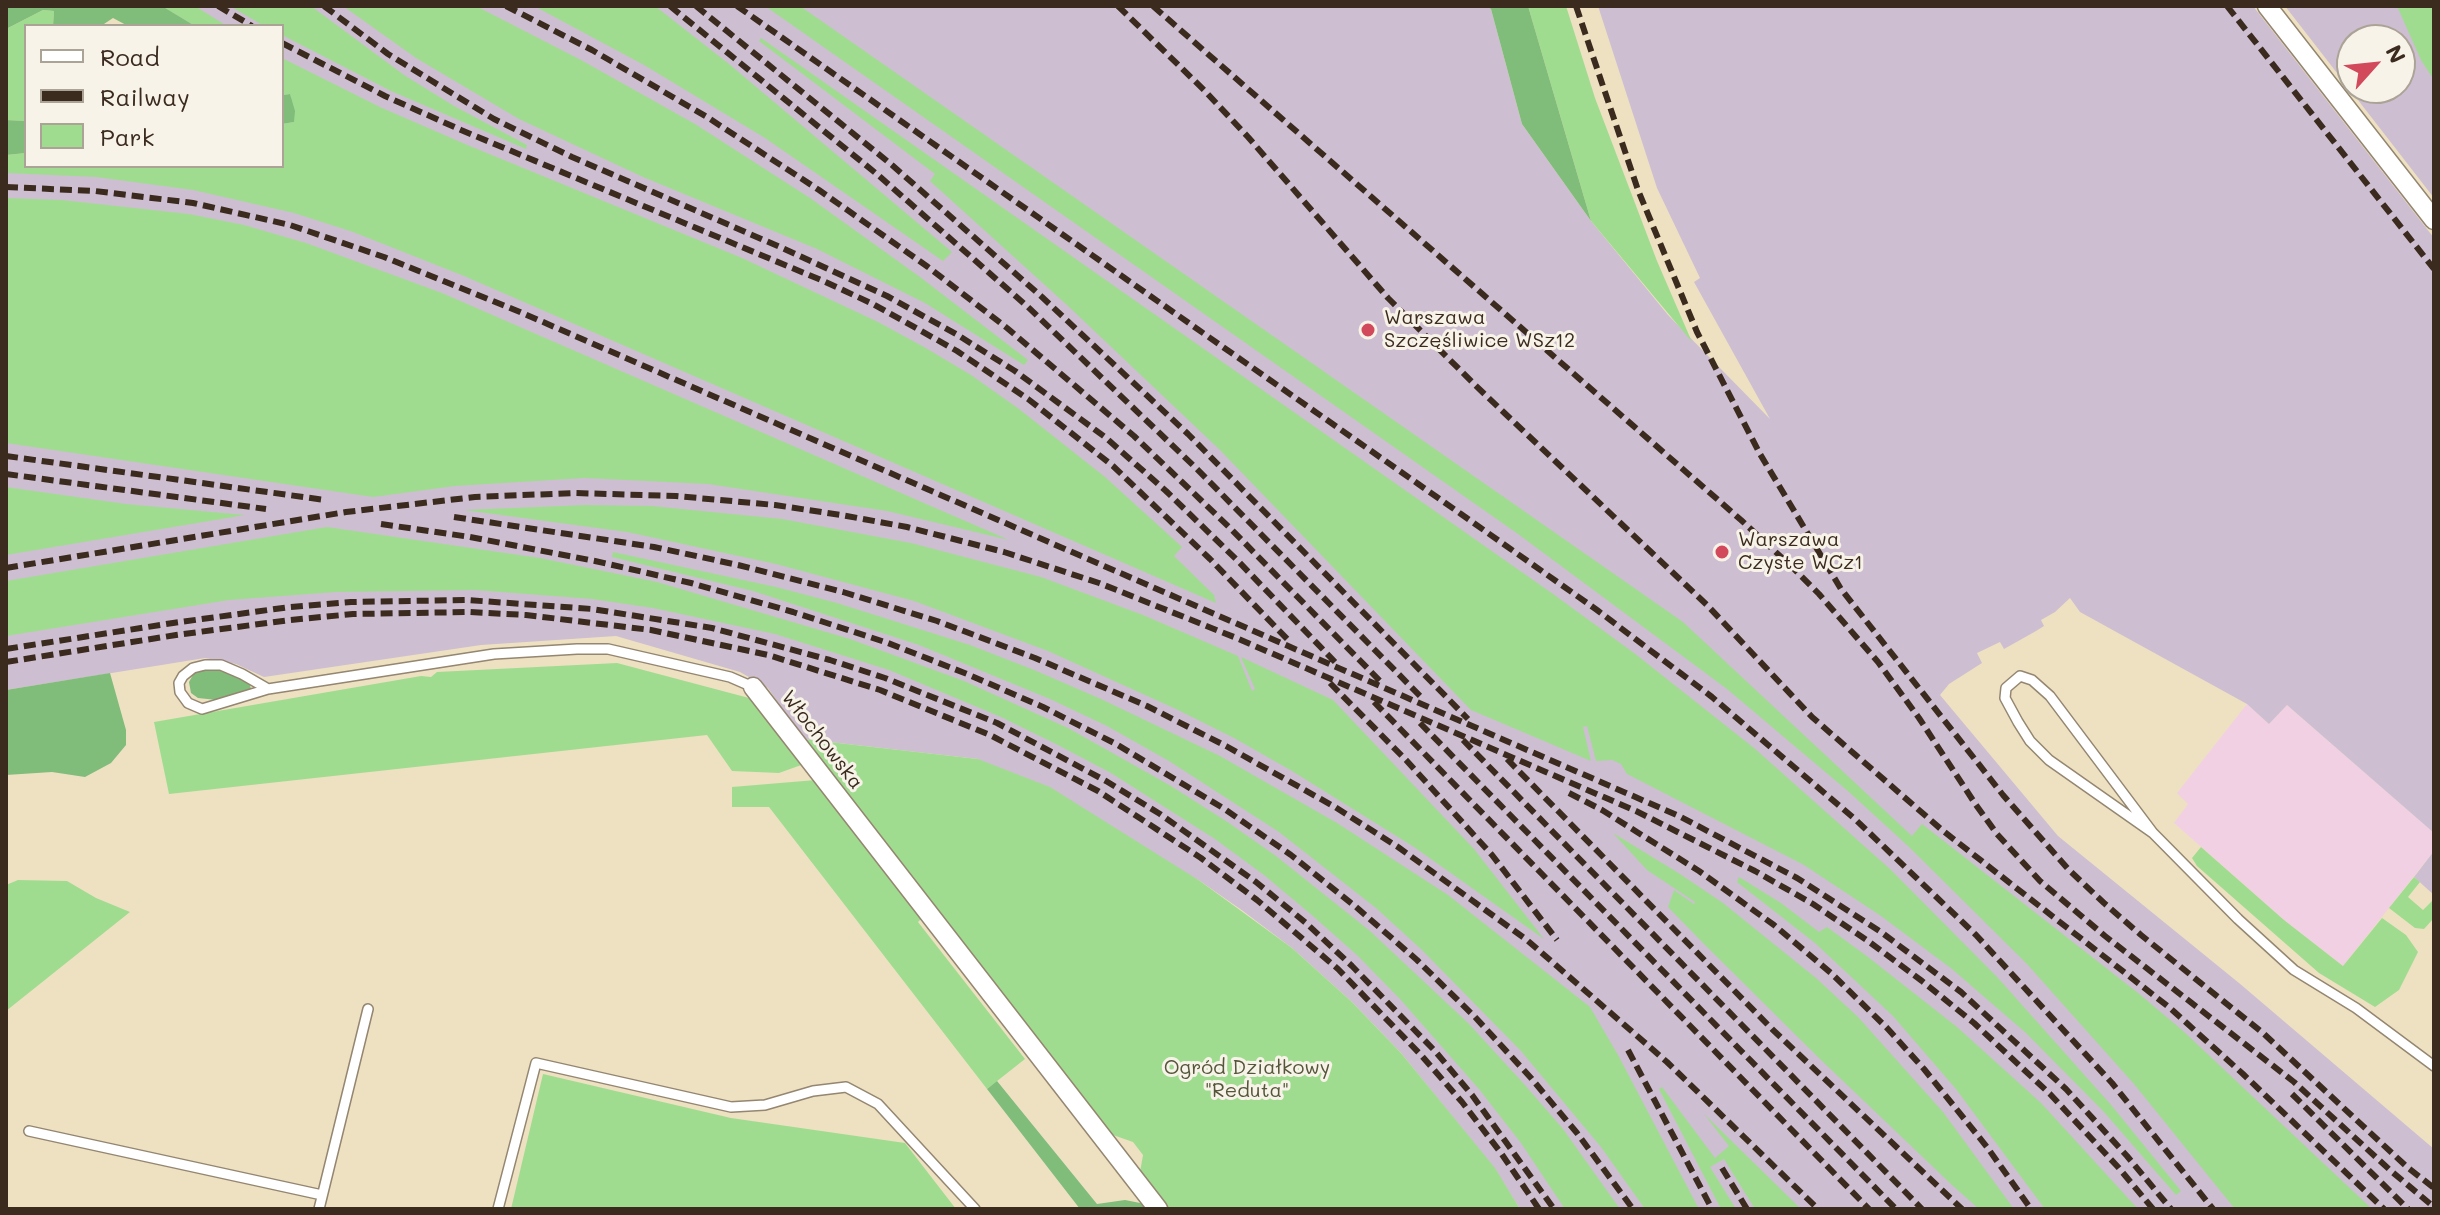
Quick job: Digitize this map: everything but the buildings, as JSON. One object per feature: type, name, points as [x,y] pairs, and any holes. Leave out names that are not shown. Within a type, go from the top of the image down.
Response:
[{"type":"street","points":[[2267,6],[2434,220]]},
{"type":"street","name":"Włochowska","points":[[753,687],[1158,1209]]},
{"type":"lane","name":"Włochowska","points":[[268,689],[221,665],[193,668],[179,683],[180,692],[188,703],[202,709],[268,689],[494,654],[608,649],[730,677],[753,687]]},
{"type":"lane","points":[[2153,833],[2049,760],[2030,741],[2018,722],[2005,698],[2006,688],[2020,676],[2032,680],[2050,696],[2153,833],[2207,889],[2294,970],[2356,1008],[2434,1066]]},
{"type":"lane","points":[[319,1209],[368,1009]]},
{"type":"lane","points":[[498,1209],[536,1063],[731,1107],[765,1105],[813,1091],[846,1087],[878,1104],[975,1209]]},
{"type":"lane","points":[[29,1131],[322,1195]]},
{"type":"shaded area","points":[[162,6],[1487,6],[1491,9],[1522,124],[1591,221],[1668,315],[1770,419],[1694,282],[1700,278],[1657,188],[1598,6],[2253,6],[2434,238],[2434,833],[2287,705],[2269,724],[2247,704],[2080,612],[2070,598],[2041,620],[2044,626],[2036,631],[2004,649],[2000,642],[1977,653],[1982,663],[1949,684],[1940,695],[2058,836],[2239,983],[2434,1149],[2434,1209],[1520,1209],[1494,1168],[1401,1053],[1352,1002],[1292,948],[1200,881],[978,759],[803,739],[768,688],[740,672],[616,636],[481,645],[264,677],[236,664],[205,658],[6,690],[6,173],[284,168],[284,165],[372,119],[284,74],[284,24],[192,24]]},
{"type":"shaded area","points":[[2285,6],[2434,6],[2434,198],[2361,104],[2416,104],[2416,24],[2336,24],[2336,72]]},
{"type":"shaded area","points":[[2247,704],[2269,724],[2287,705],[2434,833],[2434,851],[2343,966],[2284,920],[2174,823],[2188,804],[2177,793]]},
{"type":"shaded area","points":[[2434,851],[2434,895],[2414,877]]},
{"type":"green space","points":[[6,6],[162,6],[192,24],[124,24],[113,18],[104,24],[53,24],[54,11],[43,10],[6,29]]},
{"type":"green space","points":[[162,6],[195,6],[224,24],[192,24]]},
{"type":"green space","points":[[230,6],[311,6],[404,75],[527,145],[526,149],[391,91],[284,36],[284,24],[261,24]]},
{"type":"green space","points":[[343,6],[476,6],[581,60],[695,124],[810,198],[1028,360],[1024,365],[925,303],[817,249],[643,177],[519,119],[416,58]]},
{"type":"green space","points":[[534,6],[655,6],[729,64],[952,252],[943,261],[765,138],[644,65]]},
{"type":"green space","points":[[765,6],[800,6],[1683,622],[1912,836],[1922,824],[2138,993],[2182,1030],[2372,1209],[2235,1209],[2134,1084],[2027,964],[1908,846],[1727,689],[1518,534]]},
{"type":"green space","points":[[1487,6],[1528,6],[1591,221],[1522,124],[1491,9]]},
{"type":"green space","points":[[1528,6],[1566,6],[1595,98],[1657,261],[1692,342],[1591,221]]},
{"type":"green space","points":[[2397,6],[2434,6],[2434,80],[2416,49],[2416,24],[2405,24]]},
{"type":"green space","points":[[43,10],[54,11],[53,24],[24,24],[24,121],[6,120],[6,29]]},
{"type":"green space","points":[[761,38],[1553,594],[1634,653],[1754,748],[1890,869],[1998,978],[2112,1106],[2181,1191],[2176,1195],[2104,1112],[2026,1033],[1952,969],[1881,916],[1804,865],[1627,774],[1621,764],[1612,760],[1596,761],[1587,726],[1583,727],[1591,761],[1471,710],[1219,449],[930,181],[935,174],[759,41]]},
{"type":"green space","points":[[284,59],[380,107],[465,144],[742,258],[924,347],[1019,409],[1105,477],[1182,547],[1174,556],[1214,595],[1216,603],[464,276],[353,232],[294,213],[193,190],[96,177],[6,173],[6,155],[24,153],[24,168],[284,168],[284,124],[294,122],[290,94],[284,95]]},
{"type":"green space","points":[[290,94],[295,111],[294,122],[284,124],[284,95]]},
{"type":"green space","points":[[6,120],[24,121],[24,153],[6,155]]},
{"type":"green space","points":[[6,198],[62,200],[189,214],[244,225],[306,243],[442,293],[1009,540],[887,511],[708,484],[585,478],[455,486],[373,497],[6,443]]},
{"type":"green space","points":[[6,487],[126,504],[245,515],[6,555]]},
{"type":"green space","points":[[585,505],[652,506],[782,519],[911,543],[1041,577],[1143,615],[1238,656],[1252,691],[1255,689],[1241,657],[1333,700],[1474,849],[1544,939],[1414,847],[1292,771],[1176,709],[1048,651],[914,601],[776,564],[627,532],[464,510]]},
{"type":"green space","points":[[327,527],[540,558],[657,582],[850,639],[964,681],[1068,728],[1229,823],[1370,931],[1469,1024],[1524,1084],[1563,1129],[1620,1209],[1565,1209],[1521,1143],[1479,1089],[1400,999],[1358,956],[1264,875],[1215,839],[1111,773],[1001,717],[889,670],[775,634],[653,608],[592,599],[475,590],[336,592],[229,600],[6,636],[6,581]]},
{"type":"green space","points":[[613,552],[776,587],[970,645],[1101,699],[1220,756],[1337,823],[1448,895],[1590,1007],[1699,1209],[1645,1209],[1601,1147],[1521,1051],[1422,950],[1376,908],[1279,832],[1169,761],[1050,699],[919,645],[753,591],[612,557]]},
{"type":"green space","points":[[617,663],[749,698],[804,764],[779,773],[732,771],[707,735],[169,794],[154,722],[421,676],[431,677],[437,672]]},
{"type":"green space","points":[[208,668],[234,674],[251,689],[217,700],[198,698],[191,693],[189,682],[194,673]]},
{"type":"green space","points":[[110,673],[126,730],[126,745],[111,763],[85,777],[52,772],[6,775],[6,690]]},
{"type":"green space","name":"Ogród Działkowy \"Reduta\"","points":[[803,739],[978,759],[1050,787],[1200,881],[1292,948],[1352,1002],[1401,1053],[1495,1168],[1520,1209],[1169,1209],[1140,1172],[1143,1155],[1133,1142],[1113,1135]]},
{"type":"green space","points":[[816,780],[922,918],[918,922],[1025,1059],[987,1089],[769,807],[732,807],[732,787]]},
{"type":"green space","points":[[1613,833],[1723,903],[1816,978],[1858,1017],[1943,1112],[2014,1209],[1979,1209],[1952,1185],[1668,907],[1674,890],[1695,902],[1647,870]]},
{"type":"green space","points":[[2201,847],[2284,920],[2343,966],[2382,918],[2406,935],[2418,952],[2399,990],[2375,1007],[2319,973],[2197,866],[2192,858]]},
{"type":"green space","points":[[1739,877],[1819,932],[1827,927],[1957,1027],[2041,1103],[2138,1209],[2045,1209],[1956,1089],[1893,1016],[1815,943],[1737,882]]},
{"type":"green space","points":[[2414,877],[2420,882],[2408,897],[2423,910],[2434,899],[2434,918],[2424,929],[2415,928],[2389,908]]},
{"type":"green space","points":[[18,880],[67,881],[96,898],[130,912],[6,1011],[6,885]]},
{"type":"green space","points":[[543,1074],[731,1118],[905,1143],[956,1209],[511,1209]]},
{"type":"green space","points":[[997,1081],[1097,1204],[1125,1200],[1145,1204],[1148,1209],[1080,1209],[987,1089]]},
{"type":"green space","points":[[1662,1087],[1715,1158],[1729,1146],[1704,1114],[1801,1209],[1755,1209],[1724,1159],[1710,1167],[1736,1209],[1721,1209],[1659,1089]]},
{"type":"railway","points":[[218,6],[249,24]]},
{"type":"railway","points":[[324,6],[388,54],[494,119],[572,157],[887,296],[1015,371],[1105,437],[1166,491],[1335,662]]},
{"type":"railway","points":[[506,6],[592,50],[707,117],[819,190],[928,267],[1007,328],[1134,436],[1231,529],[1381,682]]},
{"type":"railway","points":[[670,6],[878,175],[1028,307],[1197,469],[1424,700]]},
{"type":"railway","points":[[696,6],[892,165],[1042,297],[1188,434],[1468,719]]},
{"type":"railway","points":[[737,6],[1597,610],[1712,697],[1856,820],[1976,935],[2112,1083],[2213,1209]]},
{"type":"railway","points":[[1118,6],[1248,137],[1388,298],[1708,606],[1812,717],[1942,830],[2170,1008],[2384,1209]]},
{"type":"railway","points":[[1153,6],[1793,568],[1878,662],[1997,834],[2040,881],[2105,936],[2294,1082],[2434,1207]]},
{"type":"railway","points":[[1576,6],[1638,190],[1697,332],[1760,454],[1841,589],[2003,795],[2069,870],[2141,935],[2263,1033],[2407,1167],[2434,1188]]},
{"type":"railway","points":[[2227,6],[2434,269]]},
{"type":"railway","points":[[284,44],[385,96],[461,130],[821,280],[873,304],[957,351],[1028,399],[1113,466],[1210,559],[1291,643]]},
{"type":"railway","points":[[6,187],[95,191],[193,203],[290,225],[384,257],[520,312],[1679,816],[1797,878],[1881,932],[1961,992],[2066,1089],[2171,1209]]},
{"type":"railway","points":[[6,456],[325,500]]},
{"type":"railway","points":[[6,474],[266,509]]},
{"type":"railway","points":[[6,568],[346,512],[475,497],[575,493],[676,496],[775,505],[907,527],[1004,552],[1099,583],[1234,637],[1636,811],[1813,904],[1868,941],[1974,1023],[2050,1094],[2153,1209]]},
{"type":"railway","points":[[454,517],[654,547],[843,592],[937,621],[1035,658],[1147,706],[1226,746],[1335,807],[1398,847],[1527,940],[1667,1062],[1818,1209]]},
{"type":"railway","points":[[381,524],[595,561],[691,583],[793,612],[888,643],[967,674],[1043,707],[1116,744],[1223,808],[1291,855],[1417,960],[1531,1078],[1577,1133],[1633,1209]]},
{"type":"railway","points":[[6,649],[290,607],[351,602],[467,600],[592,609],[712,628],[885,678],[997,723],[1106,781],[1160,814],[1256,882],[1352,966],[1435,1051],[1472,1095],[1554,1209]]},
{"type":"railway","points":[[6,662],[290,620],[353,614],[470,612],[526,615],[651,630],[768,655],[880,690],[990,735],[1098,791],[1201,858],[1257,900],[1338,969],[1421,1055],[1462,1102],[1539,1209]]},
{"type":"railway","points":[[1330,683],[1406,760],[1492,855],[1557,940]]},
{"type":"railway","points":[[1374,702],[1869,1209]]},
{"type":"railway","points":[[1420,723],[1896,1209]]},
{"type":"railway","points":[[1463,740],[1922,1209]]},
{"type":"railway","points":[[1507,759],[1772,1029],[1962,1209]]},
{"type":"railway","points":[[1569,793],[1602,810],[1699,871],[1774,925],[1831,973],[1924,1069],[1987,1147],[2031,1209]]},
{"type":"railway","points":[[1628,1050],[1712,1209]]},
{"type":"railway","points":[[2292,1094],[2408,1209]]},
{"type":"railway","points":[[1722,1168],[1747,1209]]},
{"type":"place","name":"Warszawa Szczęśliwice WSz12","points":[[1368,330]]},
{"type":"place","name":"Warszawa Czyste WCz1","points":[[1722,552]]}]
